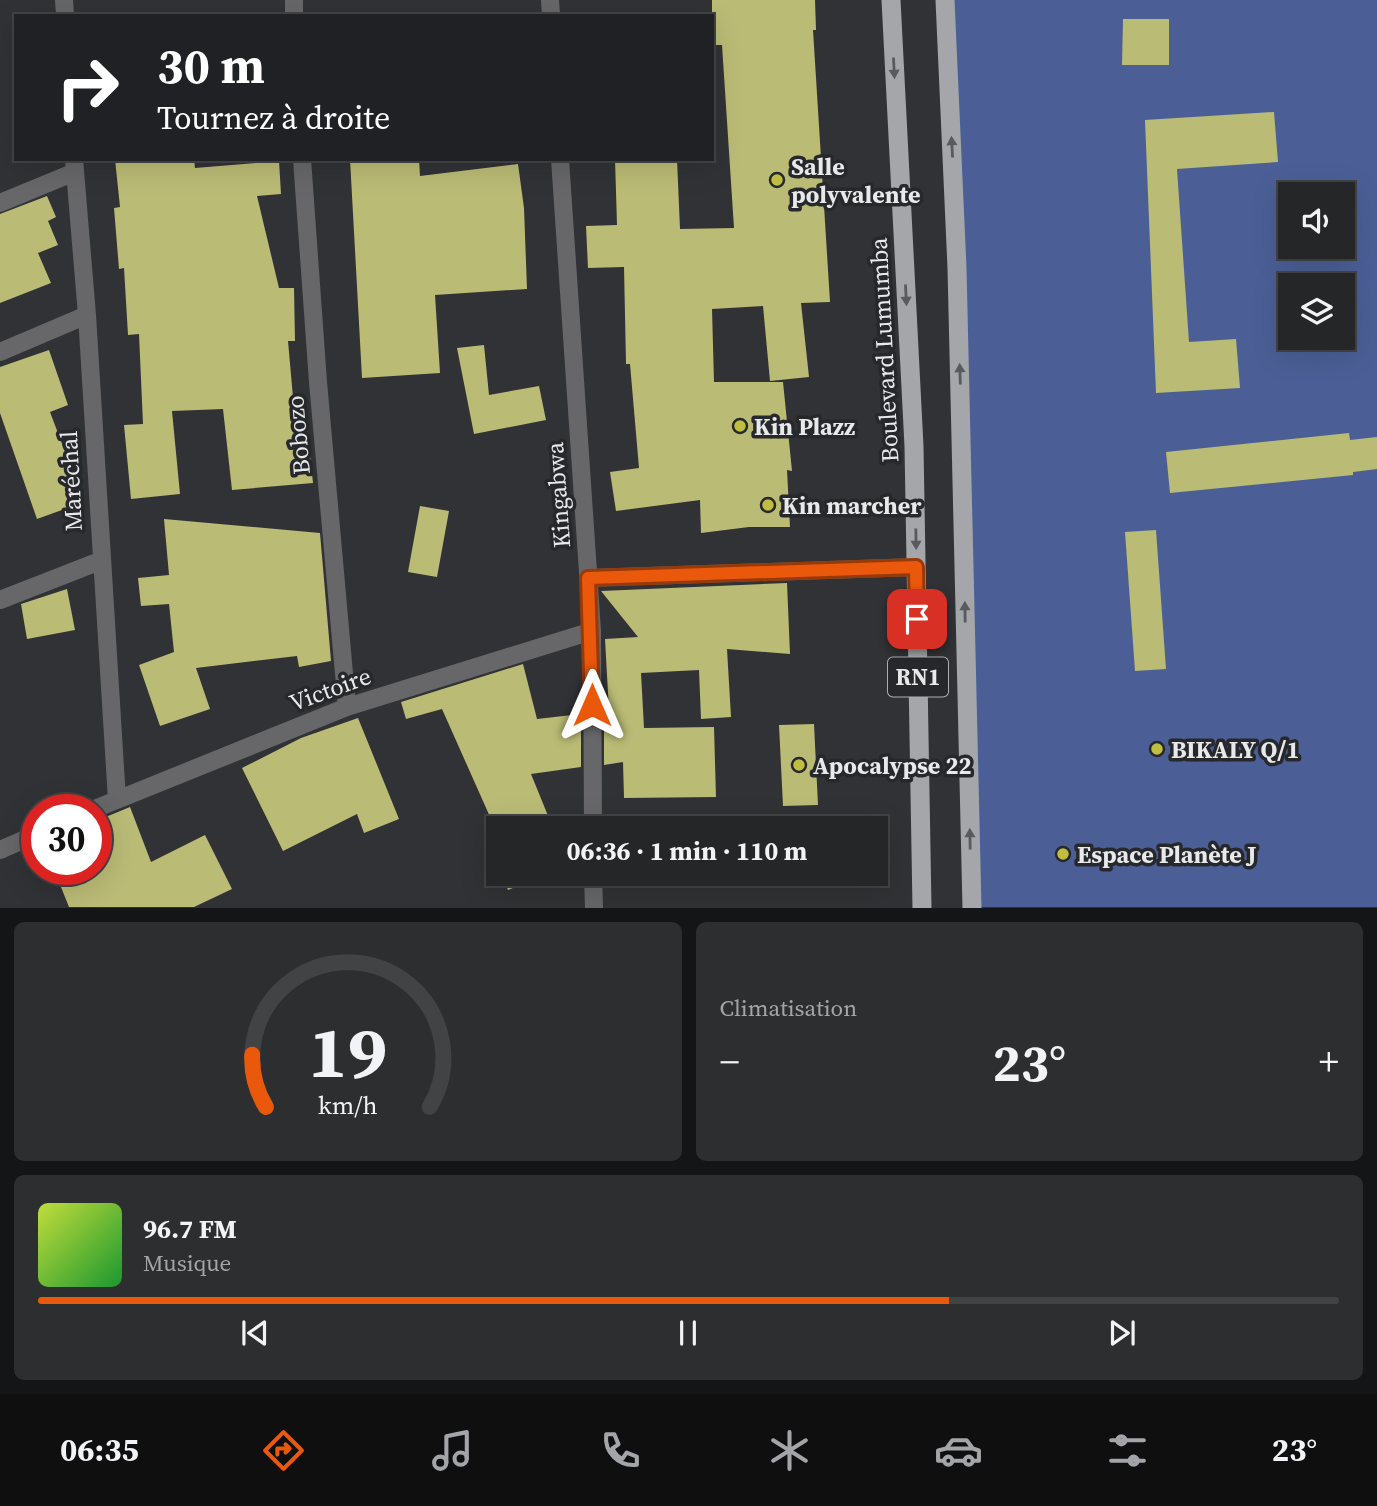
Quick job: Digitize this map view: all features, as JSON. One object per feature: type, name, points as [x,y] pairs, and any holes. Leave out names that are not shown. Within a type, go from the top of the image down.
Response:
[{"type":"highway","name":"Boulevard Lumumba","points":[[891,0],[914,446],[922,908]]},
{"type":"highway","name":"RN1","points":[[945,0],[957,268],[972,908]]},
{"type":"street","name":"Bobozo","points":[[302,161],[318,382],[347,707]]},
{"type":"street","name":"Kingabwa","points":[[560,161],[592,631],[593,816]]},
{"type":"street","points":[[0,203],[74,166]]},
{"type":"street","name":"Maréchal","points":[[74,166],[87,316],[100,561],[117,800]]},
{"type":"street","points":[[0,352],[87,316]]},
{"type":"street","points":[[0,600],[100,561]]},
{"type":"street","points":[[588,578],[916,567]]},
{"type":"street","name":"Victoire","points":[[112,802],[347,707],[592,631]]},
{"type":"street","points":[[0,850],[21,841]]},
{"type":"street","points":[[593,886],[594,908]]},
{"type":"shaded area","points":[[946,0],[1377,0],[1377,907],[972,907]]},
{"type":"building","points":[[712,0],[815,0],[816,30],[813,30],[830,302],[801,303],[809,377],[770,381],[763,306],[712,309],[714,382],[783,382],[792,471],[787,470],[790,527],[749,527],[701,533],[700,500],[616,511],[610,472],[639,468],[630,364],[626,364],[624,267],[588,268],[586,226],[617,225],[615,161],[677,161],[680,229],[734,228],[722,45],[714,45]]},
{"type":"building","points":[[1123,19],[1169,19],[1169,65],[1122,65]]},
{"type":"building","points":[[1274,112],[1278,162],[1177,169],[1189,342],[1236,339],[1240,388],[1156,393],[1145,120]]},
{"type":"building","points":[[115,161],[194,161],[195,168],[279,161],[281,194],[257,196],[279,288],[294,288],[295,341],[288,341],[295,420],[306,419],[313,483],[232,490],[223,409],[172,411],[180,494],[131,499],[124,425],[143,424],[139,334],[128,335],[124,268],[119,269],[114,208],[120,207]]},
{"type":"building","points":[[350,161],[419,161],[420,176],[518,164],[524,208],[527,289],[435,295],[440,373],[362,378]]},
{"type":"building","points":[[47,196],[56,217],[48,221],[58,245],[38,253],[51,283],[0,303],[0,214]]},
{"type":"building","points":[[484,345],[489,395],[539,386],[546,420],[474,434],[457,348]]},
{"type":"building","points":[[49,350],[68,405],[50,412],[84,502],[37,519],[0,413],[0,367]]},
{"type":"building","points":[[1349,433],[1350,440],[1377,437],[1377,469],[1353,472],[1353,475],[1170,493],[1166,452]]},
{"type":"building","points":[[420,506],[449,511],[437,577],[408,572]]},
{"type":"building","points":[[164,519],[320,533],[331,661],[299,667],[297,656],[196,668],[210,709],[160,726],[139,665],[174,652],[169,604],[141,606],[138,578],[169,575]]},
{"type":"building","points":[[1156,530],[1166,669],[1135,671],[1125,532]]},
{"type":"building","points":[[787,583],[790,654],[727,649],[731,717],[701,719],[699,670],[641,673],[644,728],[714,727],[716,797],[624,798],[623,762],[604,765],[604,712],[609,711],[605,639],[638,637],[601,591]]},
{"type":"building","points":[[67,589],[75,630],[27,639],[21,604]]},
{"type":"building","points":[[523,664],[537,719],[581,714],[581,767],[531,774],[548,816],[490,816],[442,709],[406,719],[401,702]]},
{"type":"building","points":[[358,718],[399,819],[364,833],[357,814],[283,851],[242,768],[301,738]]},
{"type":"building","name":"Apocalypse 22","points":[[814,724],[818,805],[783,806],[779,725]]},
{"type":"building","points":[[130,807],[151,862],[205,835],[232,889],[194,907],[69,907],[60,885],[112,885],[112,814]]},
{"type":"place","name":"Salle polyvalente","points":[[777,180]]},
{"type":"place","name":"Kin Plazz","points":[[740,426]]},
{"type":"place","name":"Kin marcher","points":[[768,505]]},
{"type":"place","name":"BIKALY Q/1","points":[[1157,749]]},
{"type":"place","name":"Apocalypse 22","points":[[799,765]]},
{"type":"place","name":"Espace Planète J","points":[[1063,854]]},
{"type":"route","points":[[592,705],[592,631],[588,578],[916,567],[917,619]]}]
